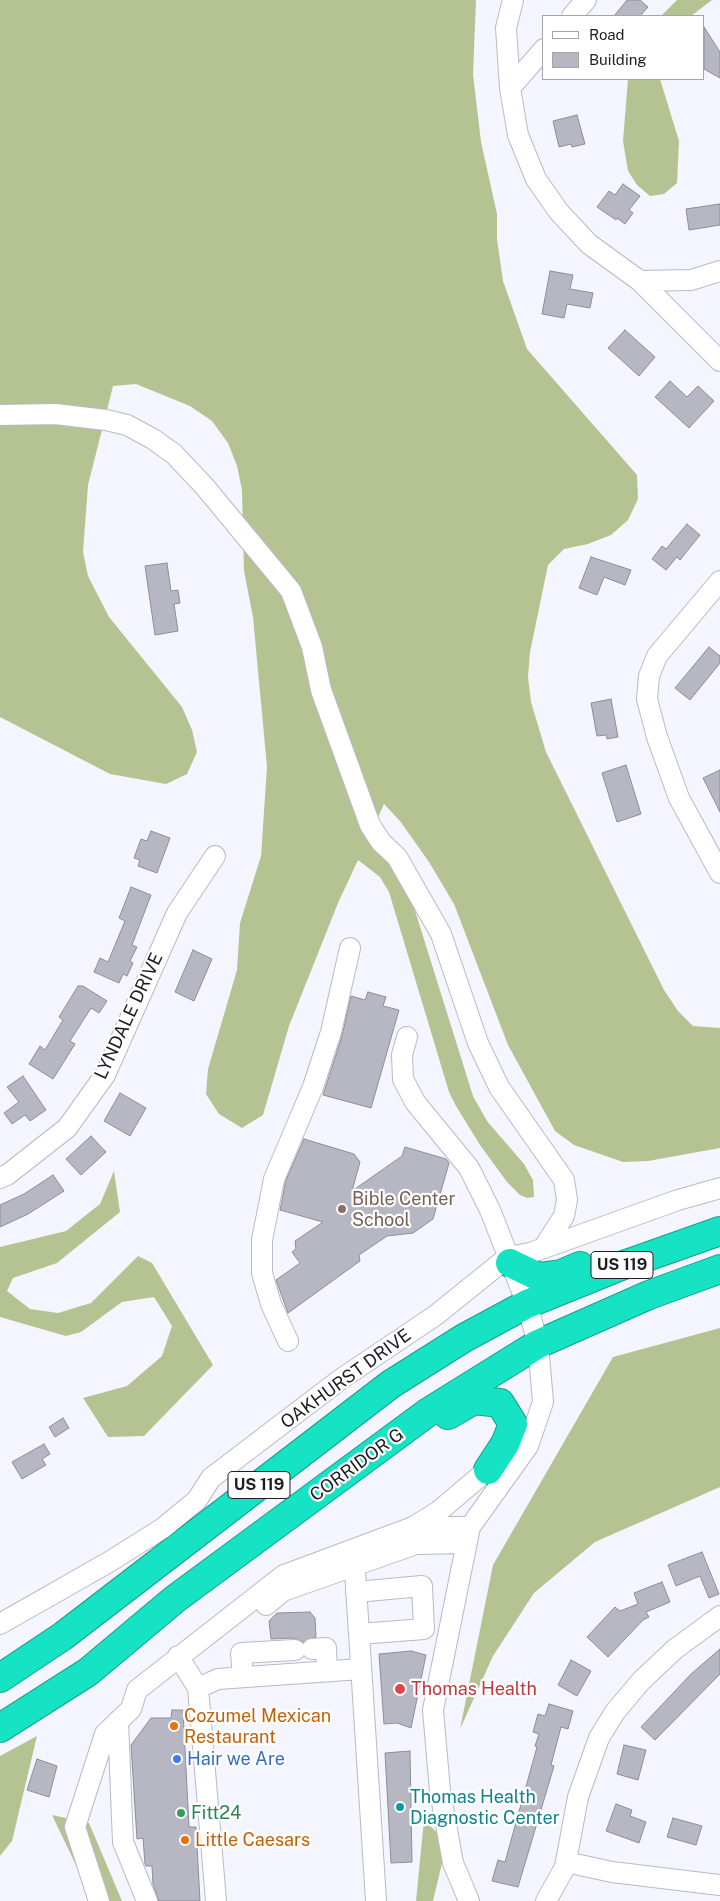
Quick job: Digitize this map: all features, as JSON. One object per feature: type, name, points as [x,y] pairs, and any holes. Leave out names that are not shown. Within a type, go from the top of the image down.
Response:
[{"type":"highway","points":[[509,1260],[540,1277],[561,1274],[626,1246],[720,1222]]},
{"type":"highway","name":"US 119","points":[[0,1678],[63,1636],[391,1384],[464,1338],[527,1304],[621,1266],[720,1231]]},
{"type":"highway","name":"CORRIDOR G","points":[[0,1728],[88,1672],[175,1599],[427,1413],[538,1344],[649,1295],[720,1269]]},
{"type":"highway","points":[[318,1493],[474,1400],[500,1403],[513,1424],[505,1444],[488,1470]]},
{"type":"street","points":[[513,0],[506,28],[510,88],[518,135],[536,179],[559,212],[589,244],[640,281],[720,361]]},
{"type":"street","points":[[573,15],[586,0]]},
{"type":"street","points":[[510,88],[542,50]]},
{"type":"street","points":[[640,281],[691,280],[720,271]]},
{"type":"street","points":[[0,415],[55,414],[106,420],[127,425],[153,439],[174,454],[205,487],[291,590],[312,647],[321,690],[370,825],[381,842],[397,857],[441,934],[478,1043],[499,1087],[564,1180],[568,1200],[564,1216],[544,1247]]},
{"type":"street","points":[[720,581],[657,656],[649,676],[647,699],[657,737],[679,798],[720,873]]},
{"type":"street","name":"LYNDALE DRIVE","points":[[0,1178],[7,1175],[67,1128],[106,1074],[177,912],[215,856]]},
{"type":"street","points":[[288,1341],[271,1304],[262,1273],[262,1240],[274,1179],[313,1087],[331,1032],[350,948]]},
{"type":"street","points":[[407,1036],[402,1055],[403,1079],[414,1102],[470,1168],[490,1210],[527,1304],[538,1344],[544,1402],[528,1446],[468,1535],[433,1710],[440,1791],[454,1863],[469,1901]]},
{"type":"street","name":"OAKHURST DRIVE","points":[[0,1624],[110,1562],[163,1528],[197,1500],[211,1478],[341,1379],[436,1315],[509,1260],[678,1200],[720,1188]]},
{"type":"street","points":[[354,1558],[439,1511],[488,1470],[535,1426]]},
{"type":"street","points":[[413,1527],[468,1535]]},
{"type":"street","points":[[99,1901],[75,1827],[105,1734],[124,1715],[137,1690],[182,1662],[284,1575],[416,1544],[468,1535]]},
{"type":"street","points":[[354,1558],[376,1901]]},
{"type":"street","points":[[356,1592],[422,1586],[424,1629],[359,1634]]},
{"type":"street","points":[[546,1901],[566,1862],[578,1797],[599,1738],[615,1712],[642,1681],[675,1649],[720,1616]]},
{"type":"street","points":[[243,1677],[241,1653],[326,1648],[327,1671]]},
{"type":"street","points":[[182,1662],[198,1688],[216,1901]]},
{"type":"street","points":[[198,1688],[218,1679],[361,1669]]},
{"type":"street","points":[[124,1715],[123,1842],[147,1901]]},
{"type":"street","points":[[566,1862],[621,1874],[720,1885]]},
{"type":"green space","points":[[0,0],[476,0],[473,74],[481,142],[497,214],[497,239],[503,281],[527,349],[637,475],[638,499],[628,520],[611,535],[588,544],[564,549],[548,565],[530,652],[528,677],[531,702],[546,752],[664,990],[678,1011],[693,1026],[720,1028],[720,1148],[648,1161],[623,1162],[574,1145],[555,1131],[508,1045],[454,904],[429,862],[400,821],[384,804],[368,839],[386,857],[412,901],[473,1096],[487,1121],[524,1164],[533,1180],[534,1197],[527,1198],[520,1195],[507,1182],[480,1145],[456,1106],[449,1092],[389,892],[380,877],[358,860],[338,903],[289,1026],[263,1115],[242,1128],[219,1114],[206,1094],[208,1069],[237,970],[240,923],[261,856],[267,767],[253,617],[244,571],[242,490],[237,466],[228,443],[212,421],[190,406],[136,384],[113,386],[88,485],[83,552],[88,576],[109,617],[182,707],[192,730],[197,752],[187,774],[166,784],[110,774],[0,717]]},
{"type":"green space","points":[[677,0],[712,0],[692,15],[662,15]]},
{"type":"green space","points":[[628,80],[660,80],[679,141],[677,183],[664,194],[650,196],[637,185],[628,171],[623,141]]},
{"type":"green space","points":[[114,1171],[120,1212],[57,1263],[13,1278],[7,1291],[30,1309],[58,1313],[91,1303],[138,1256],[152,1263],[213,1365],[144,1436],[108,1437],[83,1398],[127,1386],[162,1356],[172,1326],[154,1297],[122,1302],[81,1332],[66,1336],[0,1317],[0,1247],[66,1231],[100,1204]]},
{"type":"green space","points":[[720,1328],[720,1487],[595,1542],[534,1593],[493,1656],[460,1729],[493,1565],[613,1357]]},
{"type":"green space","points":[[37,1736],[12,1841],[0,1856],[0,1756]]},
{"type":"green space","points":[[52,1815],[89,1823],[122,1901],[93,1901]]},
{"type":"green space","points":[[424,1820],[447,1842],[433,1901],[416,1901]]},
{"type":"building","points":[[627,0],[640,0],[648,7],[641,15],[615,15]]},
{"type":"building","points":[[705,29],[720,52],[720,78],[705,70]]},
{"type":"building","points":[[577,115],[585,144],[572,147],[571,144],[559,147],[553,121]]},
{"type":"building","points":[[623,184],[640,196],[629,210],[633,213],[625,224],[597,207],[609,191],[615,195]]},
{"type":"building","points":[[720,204],[720,225],[689,230],[686,209]]},
{"type":"building","points":[[550,271],[573,275],[570,289],[593,293],[590,308],[567,304],[564,318],[542,314]]},
{"type":"building","points":[[625,330],[655,357],[639,376],[608,348]]},
{"type":"building","points":[[670,381],[687,397],[698,386],[714,401],[689,428],[655,397]]},
{"type":"building","points":[[687,524],[700,535],[680,560],[677,557],[666,570],[652,559],[662,546],[666,549]]},
{"type":"building","points":[[591,557],[631,570],[625,585],[604,577],[597,595],[579,588]]},
{"type":"building","points":[[167,563],[171,591],[178,590],[180,603],[174,604],[178,631],[155,635],[145,566]]},
{"type":"building","points":[[709,647],[720,656],[720,663],[690,700],[675,688]]},
{"type":"building","points":[[611,699],[618,737],[607,739],[606,735],[597,736],[591,703]]},
{"type":"building","points":[[626,765],[641,814],[617,822],[602,773]]},
{"type":"building","points":[[720,770],[720,812],[703,778]]},
{"type":"building","points":[[151,831],[170,838],[157,873],[138,866],[140,860],[134,858],[141,839],[147,841]]},
{"type":"building","points":[[131,887],[151,895],[132,945],[137,947],[130,961],[133,963],[127,976],[123,974],[119,983],[94,972],[100,958],[108,962],[125,921],[119,918]]},
{"type":"building","points":[[193,950],[212,959],[194,1001],[175,992]]},
{"type":"building","points":[[78,986],[83,986],[107,1001],[99,1013],[91,1008],[70,1041],[75,1044],[53,1079],[29,1064],[40,1046],[45,1050],[63,1020],[59,1017]]},
{"type":"building","points":[[368,992],[386,997],[383,1006],[399,1010],[371,1108],[323,1095],[342,1036],[351,996],[365,1000]]},
{"type":"building","points":[[23,1076],[46,1110],[30,1121],[25,1115],[12,1124],[4,1113],[19,1102],[7,1087]]},
{"type":"building","points":[[120,1093],[146,1108],[130,1136],[104,1121]]},
{"type":"building","points":[[91,1136],[106,1152],[81,1175],[66,1159]]},
{"type":"building","points":[[304,1139],[354,1154],[360,1162],[352,1191],[402,1156],[405,1147],[446,1159],[449,1163],[433,1219],[413,1233],[387,1236],[359,1255],[360,1261],[288,1313],[276,1280],[300,1263],[292,1252],[296,1249],[295,1241],[323,1222],[280,1210],[286,1180]]},
{"type":"building","points":[[53,1175],[64,1191],[28,1214],[0,1227],[0,1205],[24,1194]]},
{"type":"building","points":[[63,1418],[69,1428],[55,1437],[49,1427]]},
{"type":"building","points":[[44,1444],[50,1454],[42,1459],[46,1465],[22,1479],[12,1462]]},
{"type":"building","points":[[702,1552],[719,1594],[709,1598],[700,1576],[676,1586],[668,1565]]},
{"type":"building","points":[[662,1582],[670,1602],[646,1612],[649,1617],[643,1620],[608,1657],[587,1637],[615,1607],[620,1611],[638,1604],[634,1593]]},
{"type":"building","points":[[310,1612],[315,1618],[316,1637],[303,1642],[294,1638],[271,1639],[269,1621],[277,1613]]},
{"type":"building","points":[[720,1649],[720,1674],[655,1740],[641,1727],[691,1674]]},
{"type":"building","name":"Thomas Health","points":[[411,1651],[426,1655],[411,1728],[397,1723],[384,1724],[379,1654]]},
{"type":"building","points":[[571,1660],[591,1671],[577,1696],[558,1685]]},
{"type":"building","points":[[549,1704],[573,1711],[568,1729],[561,1727],[551,1765],[554,1766],[518,1887],[492,1881],[498,1860],[505,1862],[537,1747],[535,1746],[539,1734],[533,1732],[538,1714],[545,1716]]},
{"type":"building","points":[[172,1710],[183,1710],[189,1827],[196,1827],[200,1901],[159,1901],[153,1884],[152,1866],[146,1866],[145,1864],[143,1838],[137,1839],[131,1745],[151,1718],[171,1718]]},
{"type":"building","points":[[624,1745],[646,1750],[638,1780],[617,1774]]},
{"type":"building","name":"Thomas Health Diagnostic Center","points":[[410,1751],[412,1862],[391,1863],[385,1753]]},
{"type":"building","points":[[37,1759],[57,1766],[49,1797],[27,1790]]},
{"type":"building","points":[[616,1804],[632,1810],[630,1816],[646,1822],[639,1843],[606,1831]]},
{"type":"building","points":[[673,1818],[702,1826],[696,1845],[667,1837]]},
{"type":"place","name":"Bible Center School","points":[[342,1209]]},
{"type":"place","name":"Thomas Health","points":[[400,1689]]},
{"type":"place","name":"Cozumel Mexican Restaurant","points":[[174,1726]]},
{"type":"place","name":"Hair we Are","points":[[177,1759]]},
{"type":"place","name":"Thomas Health Diagnostic Center","points":[[400,1807]]},
{"type":"place","name":"Fitt24","points":[[181,1813]]},
{"type":"place","name":"Little Caesars","points":[[185,1840]]}]
